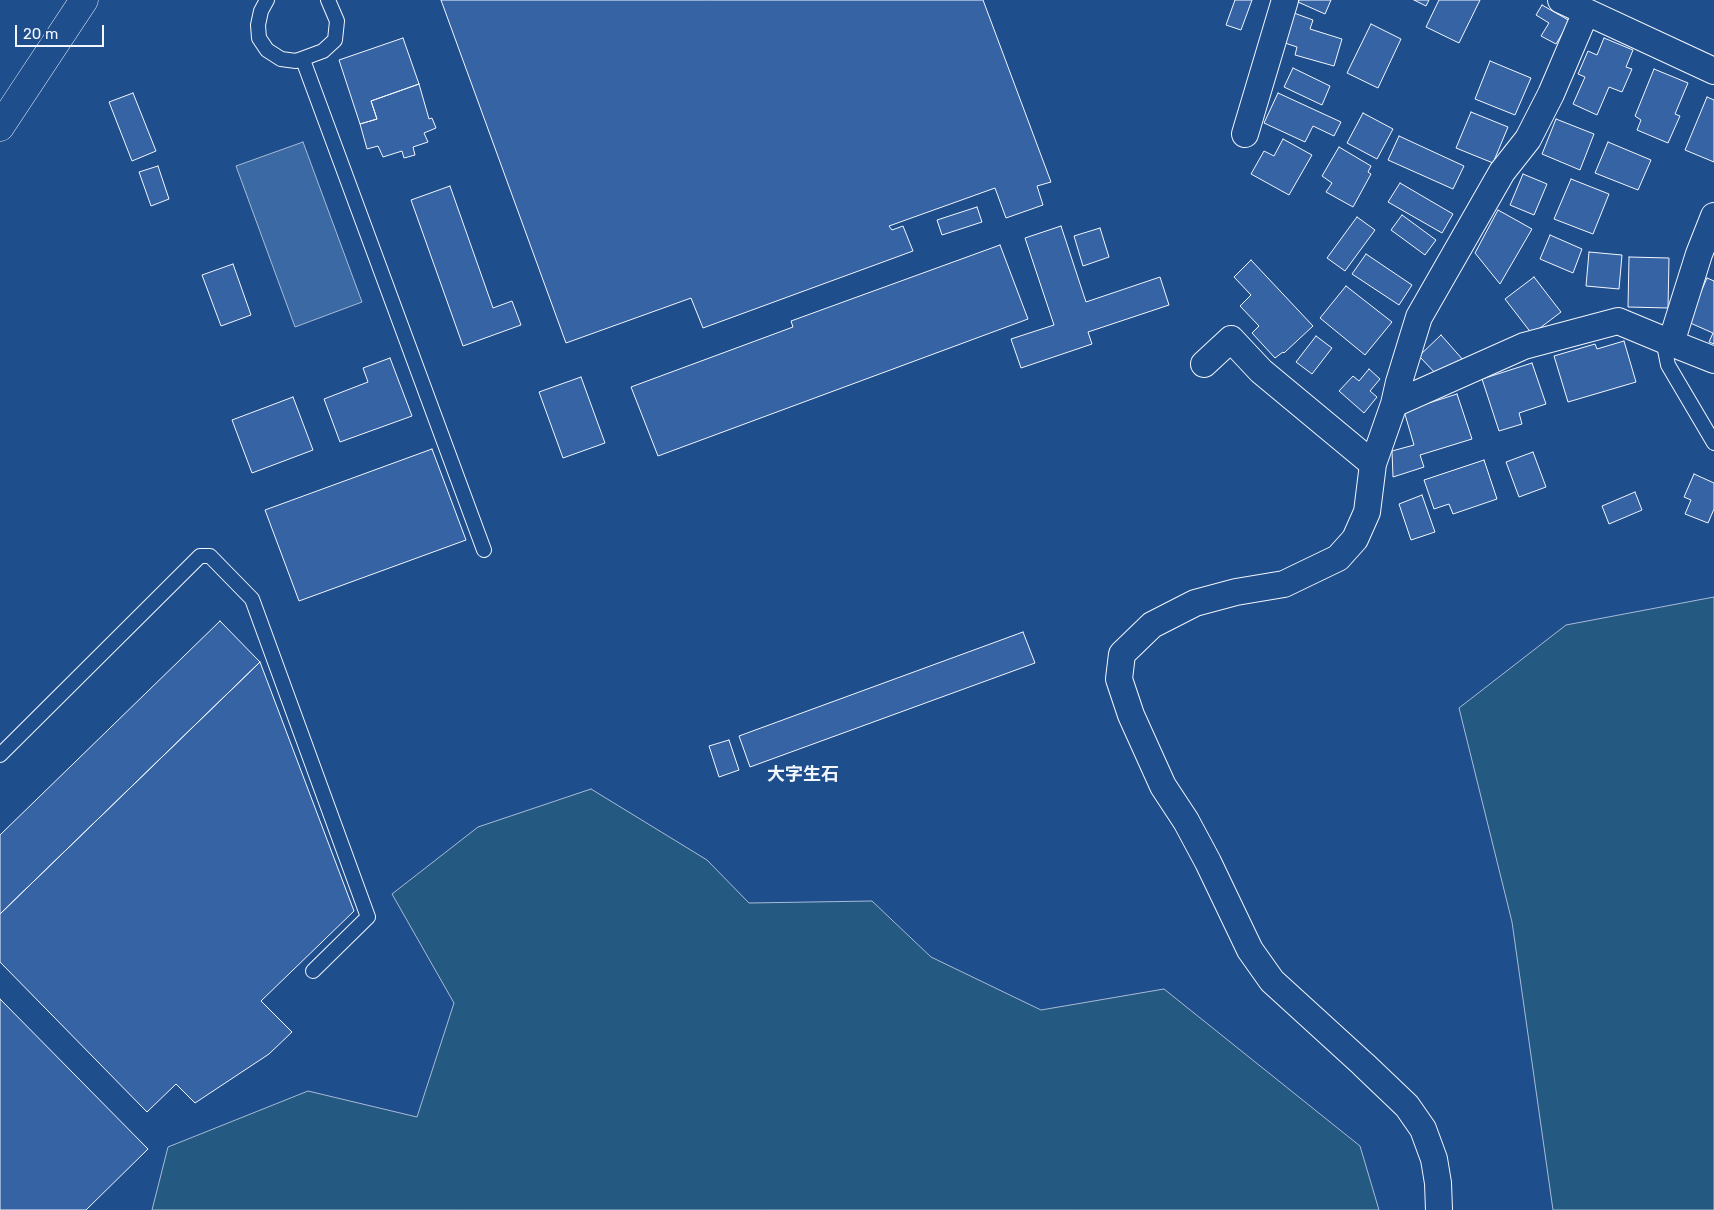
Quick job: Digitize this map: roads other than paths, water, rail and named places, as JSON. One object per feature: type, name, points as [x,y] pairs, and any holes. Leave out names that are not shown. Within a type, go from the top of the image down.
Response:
[{"type":"street","points":[[0,127],[84,0]]},
{"type":"street","points":[[1245,134],[1285,0]]},
{"type":"street","points":[[1561,0],[1714,71]]},
{"type":"street","points":[[1439,1210],[1434,1159],[1423,1129],[1400,1100],[1272,981],[1250,950],[1208,862],[1186,821],[1163,786],[1132,715],[1119,680],[1122,654],[1152,625],[1196,603],[1236,592],[1284,584],[1338,558],[1355,539],[1367,512],[1374,464],[1419,318],[1502,172],[1528,139],[1551,94],[1586,12]]},
{"type":"street","points":[[1667,341],[1707,257],[1714,216]]},
{"type":"street","points":[[1394,404],[1524,346],[1618,321],[1714,360]]},
{"type":"street","points":[[1204,364],[1231,339],[1261,371],[1374,464]]},
{"type":"lane","points":[[267,0],[260,11],[259,38],[267,50],[281,59],[296,61],[323,51],[335,40],[337,21],[328,0]]},
{"type":"lane","points":[[303,60],[484,550]]},
{"type":"lane","points":[[1667,341],[1668,365],[1714,443]]},
{"type":"lane","points":[[0,755],[200,556],[210,556],[252,599],[368,917],[313,971]]},
{"type":"district","name":"大字生石","points":[[803,775]]}]
